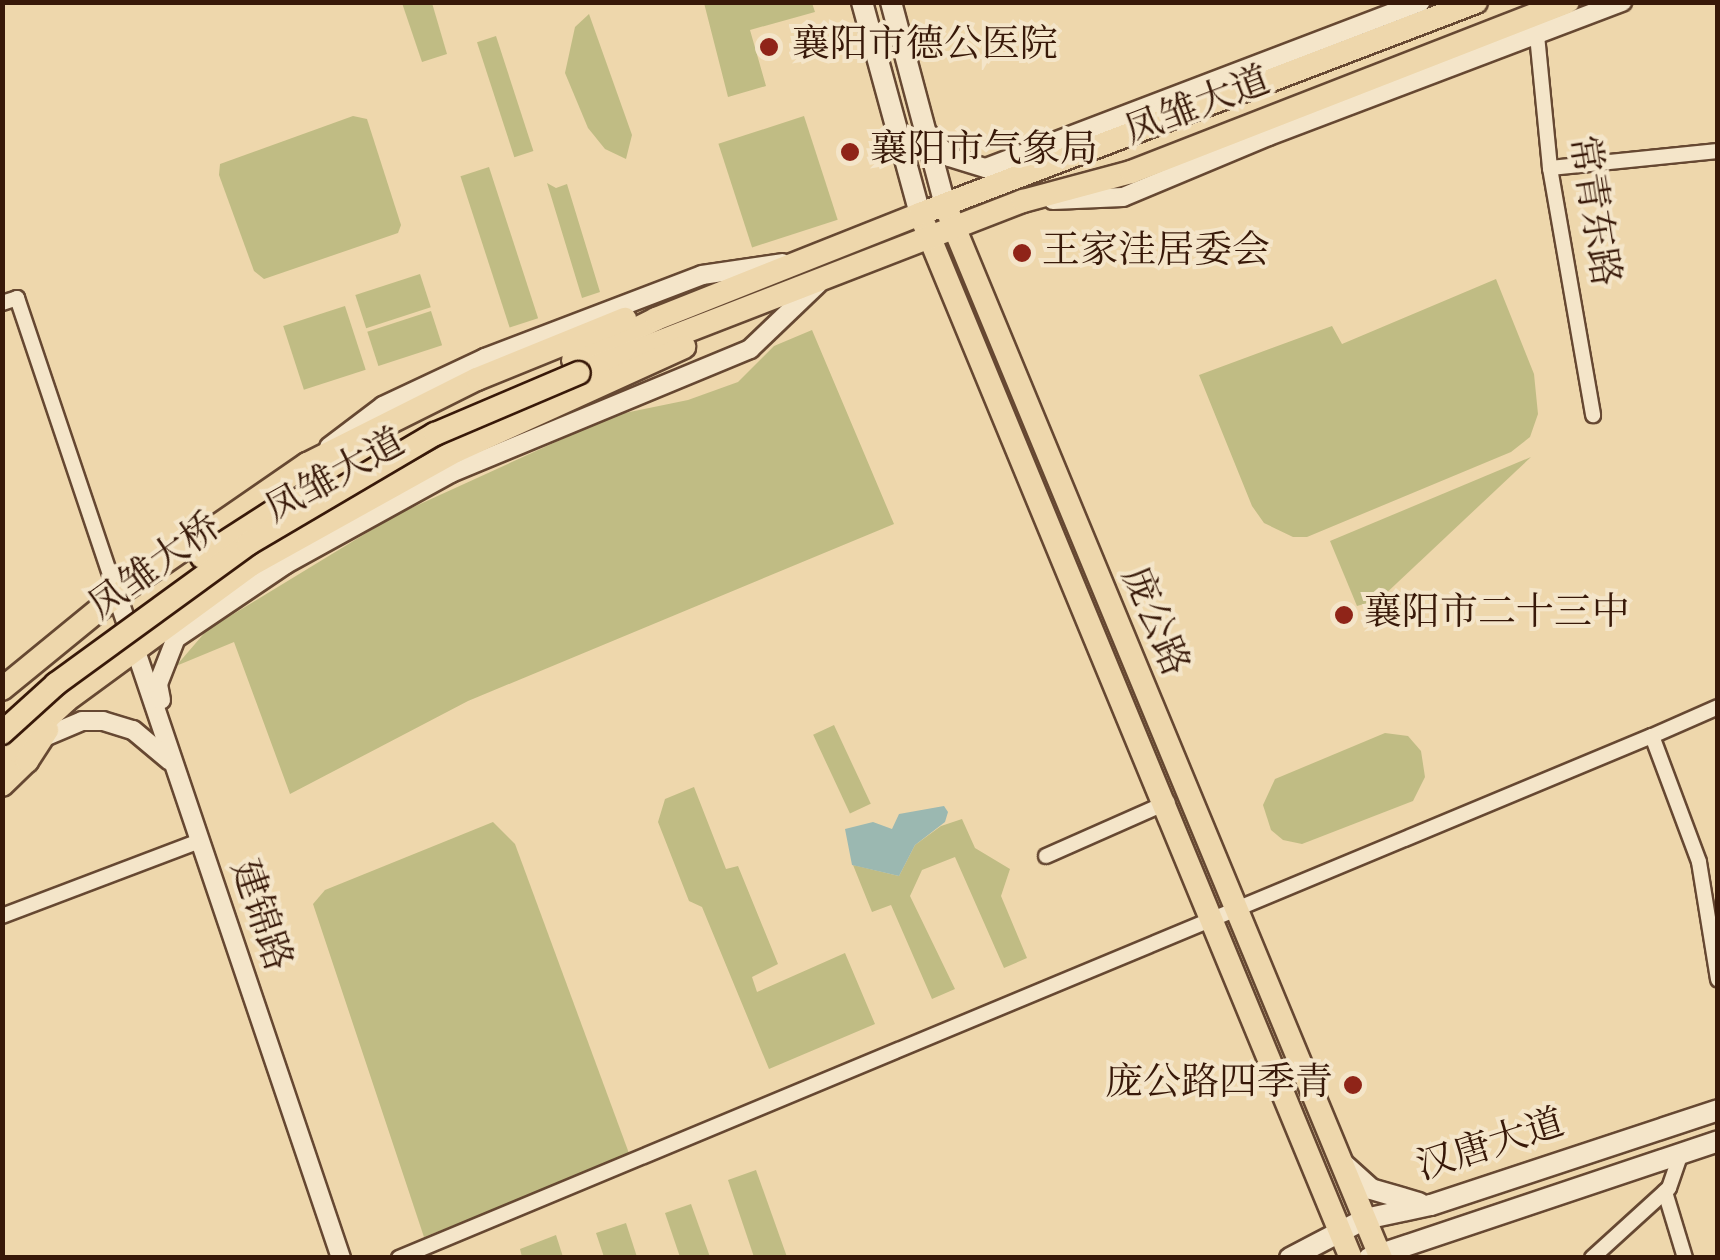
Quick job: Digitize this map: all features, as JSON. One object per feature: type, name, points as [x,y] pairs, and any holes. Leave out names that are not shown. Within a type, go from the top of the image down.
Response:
[{"type":"main road","name":"庞公路","points":[[862,2],[930,241],[1351,1258]]},
{"type":"main road","name":"庞公路","points":[[891,2],[953,231],[1365,1219],[1376,1256]]},
{"type":"main road","name":"凤雏大道","points":[[576,366],[734,302],[812,258],[920,214],[1476,2]]},
{"type":"main road","name":"凤雏大道","points":[[2,688],[118,594],[314,460],[477,379],[674,300],[734,302],[819,282],[1023,201],[1131,172],[1367,80],[1575,10]]},
{"type":"main road","name":"凤雏大道","points":[[2,760],[67,700],[251,565],[456,451],[686,346],[734,302]]},
{"type":"main road","name":"凤雏大桥","points":[[2,713],[48,671],[242,529],[429,422],[576,366]]},
{"type":"main road","name":"凤雏大桥","points":[[2,734],[56,684],[248,544],[436,434],[576,366]]},
{"type":"main road","points":[[2,675],[42,652]]},
{"type":"main road","points":[[2,786],[27,762],[67,700]]},
{"type":"main road","name":"汉唐大道","points":[[1290,1258],[1365,1219],[1431,1206],[1718,1110]]},
{"type":"main road","name":"汉唐大道","points":[[1376,1256],[1718,1141]]},
{"type":"main road","points":[[1341,1162],[1371,1189],[1431,1206]]},
{"type":"main road","points":[[1316,1244],[1330,1220],[1328,1198]]},
{"type":"main road","points":[[1410,1258],[1443,1232]]},
{"type":"street","points":[[926,130],[949,157],[986,168],[1420,2]]},
{"type":"street","points":[[1575,10],[1604,2]]},
{"type":"street","points":[[1575,10],[1622,2]]},
{"type":"street","points":[[1296,71],[1360,25]]},
{"type":"street","points":[[1023,201],[1123,196],[1536,26]]},
{"type":"street","name":"常青东路","points":[[1536,26],[1550,168],[1594,415]]},
{"type":"street","points":[[1299,126],[1367,80]]},
{"type":"street","points":[[1550,168],[1718,151]]},
{"type":"street","points":[[314,460],[383,406],[485,358],[702,275],[812,258]]},
{"type":"street","points":[[175,638],[347,528],[450,473],[750,348],[819,282]]},
{"type":"street","points":[[2,303],[18,298],[118,594]]},
{"type":"street","name":"建锦路","points":[[118,594],[341,1258]]},
{"type":"street","points":[[174,764],[158,684],[191,609]]},
{"type":"street","points":[[399,1258],[1718,708]]},
{"type":"street","points":[[42,738],[82,721],[103,721],[133,730],[174,764]]},
{"type":"street","points":[[1652,736],[1699,862],[1718,979]]},
{"type":"street","points":[[1046,856],[1188,794]]},
{"type":"street","points":[[2,916],[199,841]]},
{"type":"street","points":[[1592,1258],[1665,1192],[1682,1153]]},
{"type":"street","points":[[1665,1192],[1685,1258]]},
{"type":"shaded area","points":[[402,3],[432,3],[447,54],[422,62]]},
{"type":"shaded area","points":[[704,3],[812,3],[815,12],[750,30],[766,86],[728,97]]},
{"type":"shaded area","points":[[589,14],[632,135],[626,159],[605,149],[588,128],[565,73],[575,27]]},
{"type":"shaded area","points":[[496,36],[533,151],[514,157],[477,42]]},
{"type":"shaded area","points":[[353,116],[367,119],[401,225],[398,233],[264,279],[254,271],[219,175],[220,164]]},
{"type":"shaded area","points":[[804,116],[838,220],[752,247],[718,144]]},
{"type":"shaded area","points":[[489,167],[538,318],[510,327],[460,176]]},
{"type":"shaded area","points":[[547,183],[556,188],[567,184],[600,292],[582,298]]},
{"type":"shaded area","points":[[420,274],[431,307],[366,328],[355,295]]},
{"type":"shaded area","points":[[1496,279],[1534,374],[1538,414],[1530,437],[1511,452],[1307,537],[1293,537],[1264,523],[1252,506],[1199,375],[1332,326],[1342,344]]},
{"type":"shaded area","points":[[345,306],[366,370],[304,390],[283,326]]},
{"type":"shaded area","points":[[431,311],[442,345],[378,366],[367,332]]},
{"type":"shaded area","points":[[812,330],[894,524],[468,701],[290,794],[234,642],[176,666],[207,630],[396,515],[615,415],[688,400],[738,382],[774,346]]},
{"type":"shaded area","points":[[1531,457],[1380,599],[1357,606],[1330,541]]},
{"type":"shaded area","points":[[834,725],[871,804],[850,814],[813,735]]},
{"type":"shaded area","points":[[1385,733],[1408,736],[1421,751],[1425,777],[1413,801],[1302,844],[1283,840],[1271,830],[1263,805],[1275,779]]},
{"type":"shaded area","points":[[694,787],[726,869],[738,866],[778,964],[752,977],[757,992],[845,953],[875,1024],[769,1069],[702,907],[689,901],[658,822],[665,799]]},
{"type":"shaded area","points":[[962,819],[975,848],[1010,869],[1001,896],[1027,958],[1004,968],[955,857],[922,870],[910,896],[955,989],[932,999],[891,905],[872,912],[853,865],[899,876],[915,845],[941,826]]},
{"type":"shaded area","points":[[493,822],[515,844],[630,1156],[424,1237],[313,904],[325,890]]},
{"type":"shaded area","points":[[756,1170],[787,1257],[754,1257],[728,1180]]},
{"type":"shaded area","points":[[691,1204],[710,1257],[680,1257],[665,1213]]},
{"type":"shaded area","points":[[626,1223],[637,1257],[604,1257],[596,1233]]},
{"type":"shaded area","points":[[556,1235],[563,1257],[522,1257],[520,1249]]},
{"type":"water","points":[[944,806],[948,812],[945,822],[915,845],[899,876],[852,865],[845,829],[873,822],[892,829],[899,814]]},
{"type":"place","name":"襄阳市德公医院","points":[[769,47]]},
{"type":"place","name":"襄阳市气象局","points":[[850,152]]},
{"type":"place","name":"王家洼居委会","points":[[1022,253]]},
{"type":"place","name":"襄阳市二十三中","points":[[1344,615]]},
{"type":"place","name":"庞公路四季青","points":[[1353,1085]]}]
